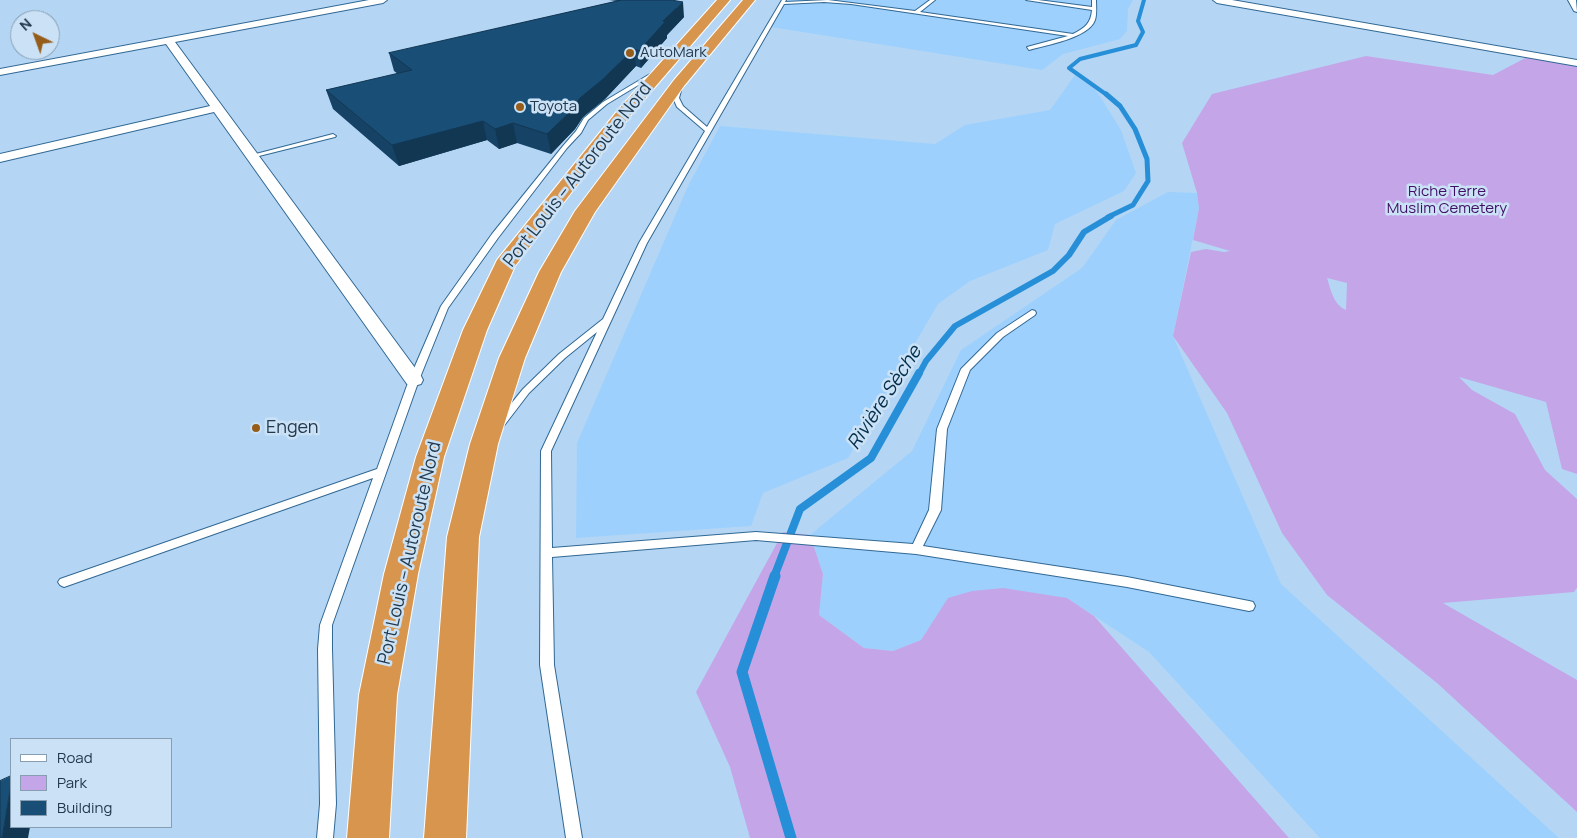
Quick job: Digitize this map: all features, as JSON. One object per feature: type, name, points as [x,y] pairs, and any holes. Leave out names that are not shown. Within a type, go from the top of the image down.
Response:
[{"type":"highway","name":"Port Louis – Autoroute Nord","points":[[445,838],[462,537],[484,444],[512,358],[550,272],[585,211],[672,75],[724,0]]},
{"type":"highway","name":"Port Louis – Autoroute Nord","points":[[368,838],[378,694],[401,574],[430,456],[475,330],[504,265],[624,113],[672,75],[749,0]]},
{"type":"street","points":[[0,72],[383,0]]},
{"type":"street","points":[[1217,0],[1577,63]]},
{"type":"street","points":[[1572,0],[1577,9]]},
{"type":"street","points":[[168,40],[414,380]]},
{"type":"street","points":[[0,158],[216,108]]},
{"type":"lane","points":[[916,12],[933,0]]},
{"type":"lane","points":[[1028,0],[1094,9]]},
{"type":"lane","points":[[1029,48],[1073,35],[1088,27],[1092,21],[1094,0]]},
{"type":"lane","points":[[574,838],[547,665],[546,451],[643,242],[782,2],[836,1],[1073,35]]},
{"type":"lane","points":[[325,838],[328,804],[326,625],[414,380],[444,308],[495,236],[579,132],[586,119],[605,103],[672,75],[676,98],[680,107],[708,131]]},
{"type":"lane","points":[[251,156],[333,136]]},
{"type":"lane","points":[[916,549],[935,510],[942,429],[966,369],[1000,335],[1032,314]]},
{"type":"lane","points":[[484,444],[526,391],[562,356],[607,319]]},
{"type":"lane","points":[[64,582],[380,472]]},
{"type":"lane","points":[[546,553],[756,536],[916,549],[1127,582],[1249,606]]},
{"type":"shaded area","points":[[788,0],[1133,0],[1128,9],[1127,31],[1120,39],[1063,54],[1042,70],[771,27]]},
{"type":"shaded area","points":[[1075,75],[1096,90],[1121,130],[1136,173],[1124,191],[1055,224],[1048,250],[970,281],[938,304],[848,458],[763,493],[751,526],[576,538],[577,443],[688,186],[720,126],[935,144],[965,125],[1050,110]]},
{"type":"shaded area","points":[[1168,192],[1197,193],[1199,208],[1173,336],[1281,584],[1559,838],[1320,838],[1149,652],[1067,598],[948,599],[921,640],[893,651],[864,648],[819,615],[823,574],[810,535],[912,451],[961,350],[1082,268],[1116,220]]},
{"type":"green space","name":"Riche Terre Muslim Cemetery","points":[[1366,56],[1493,75],[1529,56],[1577,65],[1577,474],[1562,469],[1546,402],[1459,377],[1472,390],[1515,414],[1545,470],[1577,499],[1577,588],[1574,592],[1443,603],[1577,680],[1577,812],[1437,683],[1327,595],[1282,533],[1227,413],[1173,336],[1191,252],[1206,249],[1230,251],[1193,240],[1199,208],[1197,193],[1182,143],[1212,94]],"holes":[[[1327,278],[1347,283],[1346,310],[1335,300]]]},
{"type":"green space","points":[[783,532],[810,535],[823,574],[819,615],[864,648],[893,651],[921,640],[948,598],[972,591],[1003,588],[1067,598],[1094,616],[1289,838],[750,838],[730,767],[696,692]]},
{"type":"building","name":"Toyota","points":[[622,0],[671,0],[683,2],[663,21],[665,22],[639,51],[634,49],[580,98],[572,110],[547,134],[513,123],[495,129],[483,121],[392,145],[326,90],[412,70],[389,53]]},
{"type":"building","points":[[10,776],[10,791],[2,838],[0,838],[0,781]]},
{"type":"waterway","name":"Rivière Sèche","points":[[1107,95],[1069,68],[1080,59],[1136,45],[1143,32],[1138,21],[1144,0]]},
{"type":"waterway","name":"Rivière Sèche","points":[[1106,94],[1120,106],[1135,129],[1147,159],[1148,181],[1133,205],[1108,217]]},
{"type":"waterway","name":"Rivière Sèche","points":[[919,374],[926,361],[955,326],[1053,271],[1069,255],[1084,232],[1111,216]]},
{"type":"waterway","name":"Rivière Sèche","points":[[774,577],[800,509],[871,458],[919,373]]},
{"type":"waterway","name":"Rivière Sèche","points":[[775,576],[742,672],[791,838]]},
{"type":"place","name":"AutoMark","points":[[630,53]]},
{"type":"place","name":"Toyota","points":[[520,107]]},
{"type":"place","name":"Engen","points":[[256,428]]}]
